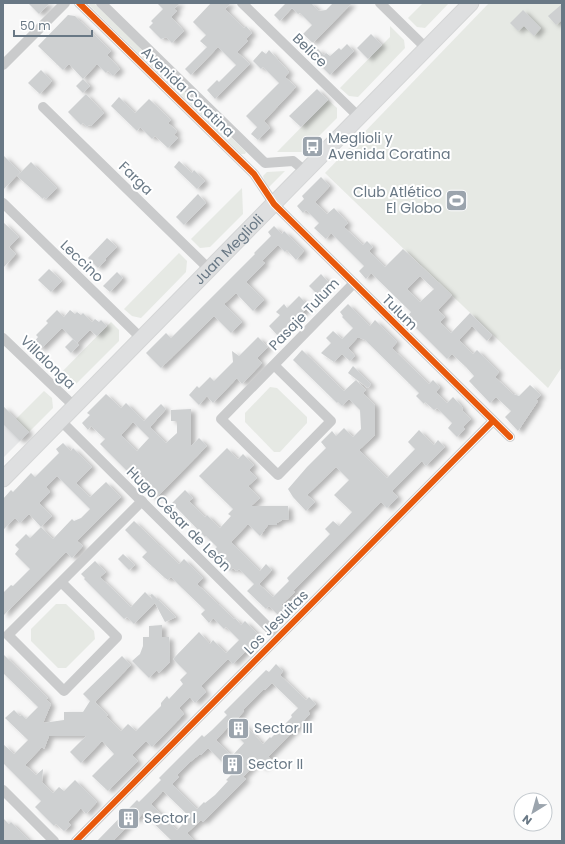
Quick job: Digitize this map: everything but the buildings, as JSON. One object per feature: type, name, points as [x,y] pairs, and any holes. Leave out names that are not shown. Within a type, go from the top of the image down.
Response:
[{"type":"main road","name":"Juan Meglioli","points":[[3,479],[471,3]]},
{"type":"street","points":[[3,65],[65,3]]},
{"type":"street","name":"Avenida Coratina","points":[[79,3],[254,174],[274,204]]},
{"type":"street","name":"Avenida Coratina","points":[[101,3],[265,163]]},
{"type":"street","name":"Belice","points":[[242,3],[358,117]]},
{"type":"street","points":[[380,3],[426,48]]},
{"type":"street","name":"Farga","points":[[43,107],[209,269]]},
{"type":"street","points":[[254,174],[265,163],[293,161],[305,171]]},
{"type":"street","name":"Leccino","points":[[3,203],[141,338]]},
{"type":"street","name":"Tulum","points":[[274,204],[510,437]]},
{"type":"street","name":"Pasaje Tulum","points":[[274,365],[331,421],[278,475],[221,419],[354,283]]},
{"type":"street","name":"Villalonga","points":[[3,338],[74,406]]},
{"type":"street","name":"Hugo César de León","points":[[60,420],[278,637]]},
{"type":"street","name":"Los Jesuitas","points":[[76,841],[493,421]]},
{"type":"street","points":[[61,582],[117,637],[64,691],[8,635],[61,582],[142,501]]},
{"type":"street","points":[[3,790],[54,841]]},
{"type":"shaded area","points":[[90,3],[94,3],[246,152],[245,154],[241,154],[89,5]]},
{"type":"shaded area","points":[[423,3],[449,3],[425,28],[417,27],[408,18]]},
{"type":"shaded area","name":"Club Atlético El Globo","points":[[489,3],[562,3],[562,367],[548,388],[325,173]]},
{"type":"shaded area","points":[[390,26],[404,40],[405,48],[358,97],[349,96],[340,88],[390,37]]},
{"type":"shaded area","points":[[328,100],[337,108],[337,118],[303,152],[277,152]]},
{"type":"shaded area","points":[[285,171],[267,189],[263,176],[267,172]]},
{"type":"shaded area","points":[[242,188],[243,214],[210,247],[200,248],[191,239]]},
{"type":"shaded area","points":[[179,253],[187,261],[186,272],[141,318],[132,316],[124,309]]},
{"type":"shaded area","points":[[111,322],[119,330],[119,341],[73,387],[64,385],[56,378]]},
{"type":"shaded area","points":[[270,387],[277,388],[307,417],[307,423],[280,452],[274,452],[245,422],[245,413]]},
{"type":"shaded area","points":[[44,391],[52,398],[53,408],[29,432],[16,419]]},
{"type":"shaded area","points":[[3,406],[29,432],[3,458]]},
{"type":"shaded area","points":[[56,604],[66,604],[94,631],[95,639],[66,668],[58,668],[31,641],[31,629]]},
{"type":"cycle path","points":[[79,3],[254,174],[274,204],[510,437]]},
{"type":"cycle path","points":[[76,841],[493,421]]},
{"type":"place","name":"Meglioli y Avenida Coratina","points":[[313,146]]},
{"type":"place","name":"Club Atlético El Globo","points":[[457,200]]},
{"type":"place","name":"Sector III","points":[[238,728]]},
{"type":"place","name":"Sector II","points":[[232,764]]},
{"type":"place","name":"Sector I","points":[[128,818]]}]
